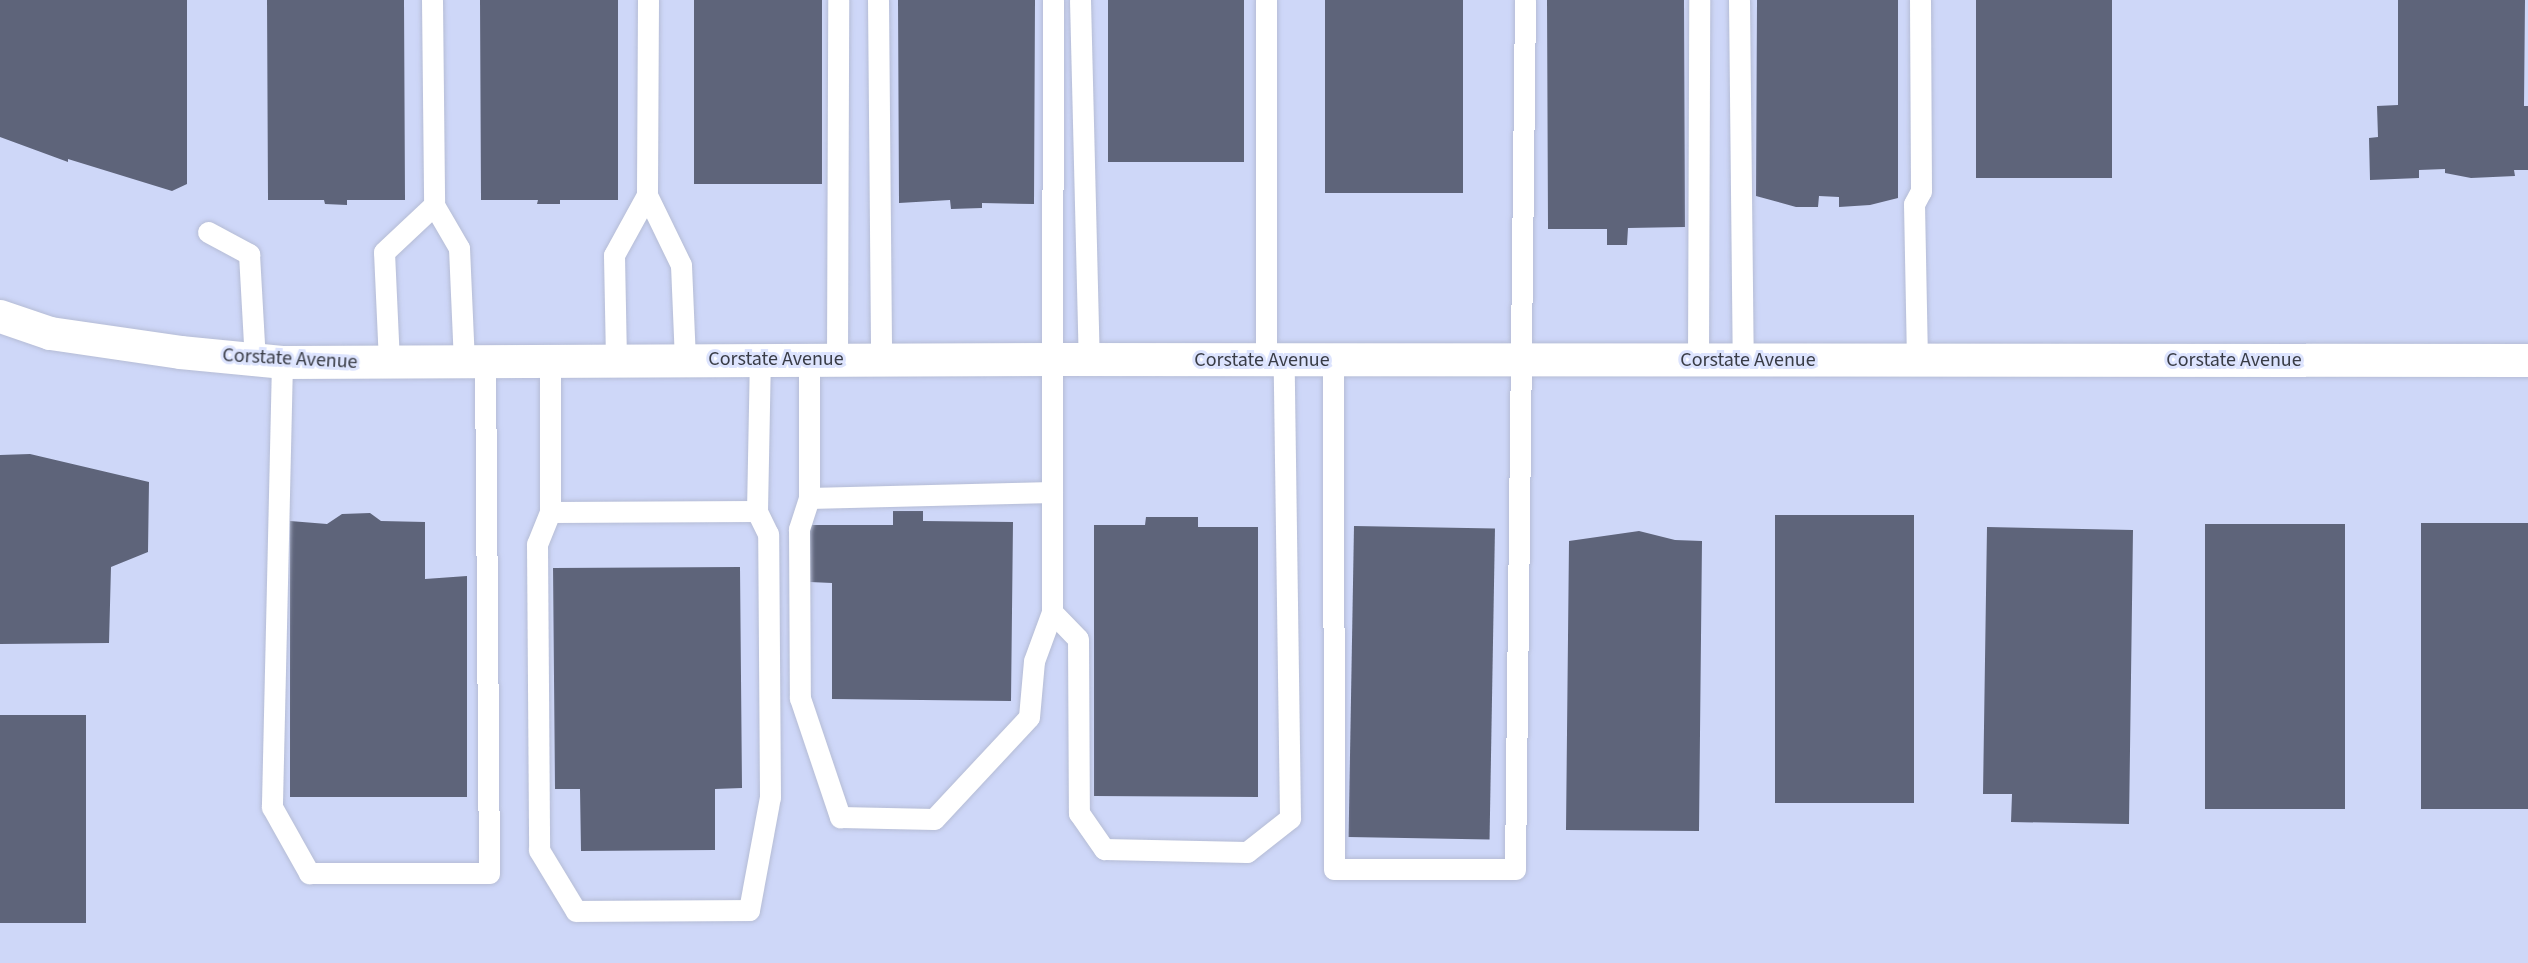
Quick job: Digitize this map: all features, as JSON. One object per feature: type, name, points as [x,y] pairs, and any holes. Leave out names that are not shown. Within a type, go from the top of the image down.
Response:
[{"type":"street","name":"Corstate Avenue","points":[[0,315],[50,333],[268,361],[685,359],[2528,360]]},
{"type":"lane","points":[[208,232],[249,254],[268,361],[272,807],[309,873],[489,873],[475,361],[459,248],[434,205],[432,0]]},
{"type":"lane","points":[[648,0],[647,195],[681,265],[685,359]]},
{"type":"lane","points":[[838,0],[823,359],[809,498],[799,529],[800,698],[840,817],[934,819],[1029,717],[1034,661],[1052,612],[1053,0]]},
{"type":"lane","points":[[878,0],[881,360]]},
{"type":"lane","points":[[1080,0],[1089,359]]},
{"type":"lane","points":[[1052,612],[1078,639],[1079,813],[1104,849],[1247,852],[1290,818],[1266,0]]},
{"type":"lane","points":[[1333,361],[1334,870],[1515,869],[1525,0]]},
{"type":"lane","points":[[1698,361],[1699,0]]},
{"type":"lane","points":[[1739,0],[1743,360]]},
{"type":"lane","points":[[1917,360],[1914,204],[1921,191],[1920,0]]},
{"type":"lane","points":[[615,360],[614,255],[647,195]]},
{"type":"lane","points":[[389,362],[384,252],[434,205]]},
{"type":"lane","points":[[550,360],[550,512],[537,544],[539,850],[576,911],[622,911],[749,910],[770,797],[768,534],[757,511],[760,359]]},
{"type":"lane","points":[[809,498],[1052,492]]},
{"type":"lane","points":[[550,512],[757,511]]},
{"type":"shaded area","points":[[0,0],[2528,0],[2528,963],[0,963]]},
{"type":"building","points":[[0,0],[187,0],[187,184],[172,191],[68,159],[68,162],[0,137]]},
{"type":"building","points":[[267,0],[404,0],[405,200],[347,200],[347,205],[325,204],[324,200],[268,200]]},
{"type":"building","points":[[480,0],[618,0],[618,200],[560,200],[560,204],[537,204],[538,200],[481,200]]},
{"type":"building","points":[[694,0],[822,0],[822,184],[694,184]]},
{"type":"building","points":[[898,0],[1035,0],[1034,204],[982,203],[982,208],[951,209],[950,200],[899,203]]},
{"type":"building","points":[[1108,0],[1244,0],[1244,162],[1108,162]]},
{"type":"building","points":[[1325,0],[1463,0],[1463,193],[1325,193]]},
{"type":"building","points":[[1547,0],[1684,0],[1685,227],[1628,228],[1627,245],[1607,245],[1607,229],[1548,229]]},
{"type":"building","points":[[1757,0],[1898,0],[1898,198],[1870,205],[1839,207],[1839,197],[1819,196],[1818,207],[1796,207],[1756,196]]},
{"type":"building","points":[[1976,0],[2112,0],[2112,178],[1976,178]]},
{"type":"building","points":[[2398,0],[2525,0],[2524,106],[2528,106],[2528,170],[2514,170],[2515,176],[2471,178],[2445,173],[2445,169],[2419,170],[2419,178],[2370,180],[2369,138],[2378,137],[2377,106],[2398,105]]},
{"type":"building","points":[[30,454],[149,482],[148,552],[111,567],[109,643],[0,644],[0,455]]},
{"type":"building","points":[[893,511],[923,511],[923,521],[1013,522],[1011,701],[832,699],[832,583],[810,582],[810,525],[893,525]]},
{"type":"building","points":[[370,513],[381,521],[425,522],[425,579],[467,576],[467,797],[290,797],[290,521],[327,524],[342,514]]},
{"type":"building","points":[[1775,515],[1914,515],[1914,803],[1775,803]]},
{"type":"building","points":[[1146,517],[1198,517],[1198,527],[1258,527],[1258,797],[1094,796],[1094,525],[1145,525]]},
{"type":"building","points":[[2421,523],[2528,523],[2528,809],[2421,809]]},
{"type":"building","points":[[2205,524],[2345,524],[2345,809],[2205,809]]},
{"type":"building","points":[[1354,526],[1495,528],[1490,839],[1349,837]]},
{"type":"building","points":[[1987,527],[2133,530],[2129,824],[2011,822],[2012,794],[1983,794]]},
{"type":"building","points":[[1639,531],[1675,540],[1702,541],[1699,831],[1566,830],[1569,541]]},
{"type":"building","points":[[740,567],[742,788],[715,789],[715,850],[581,851],[580,789],[555,789],[553,568]]},
{"type":"building","points":[[0,715],[86,715],[86,923],[0,923]]}]
